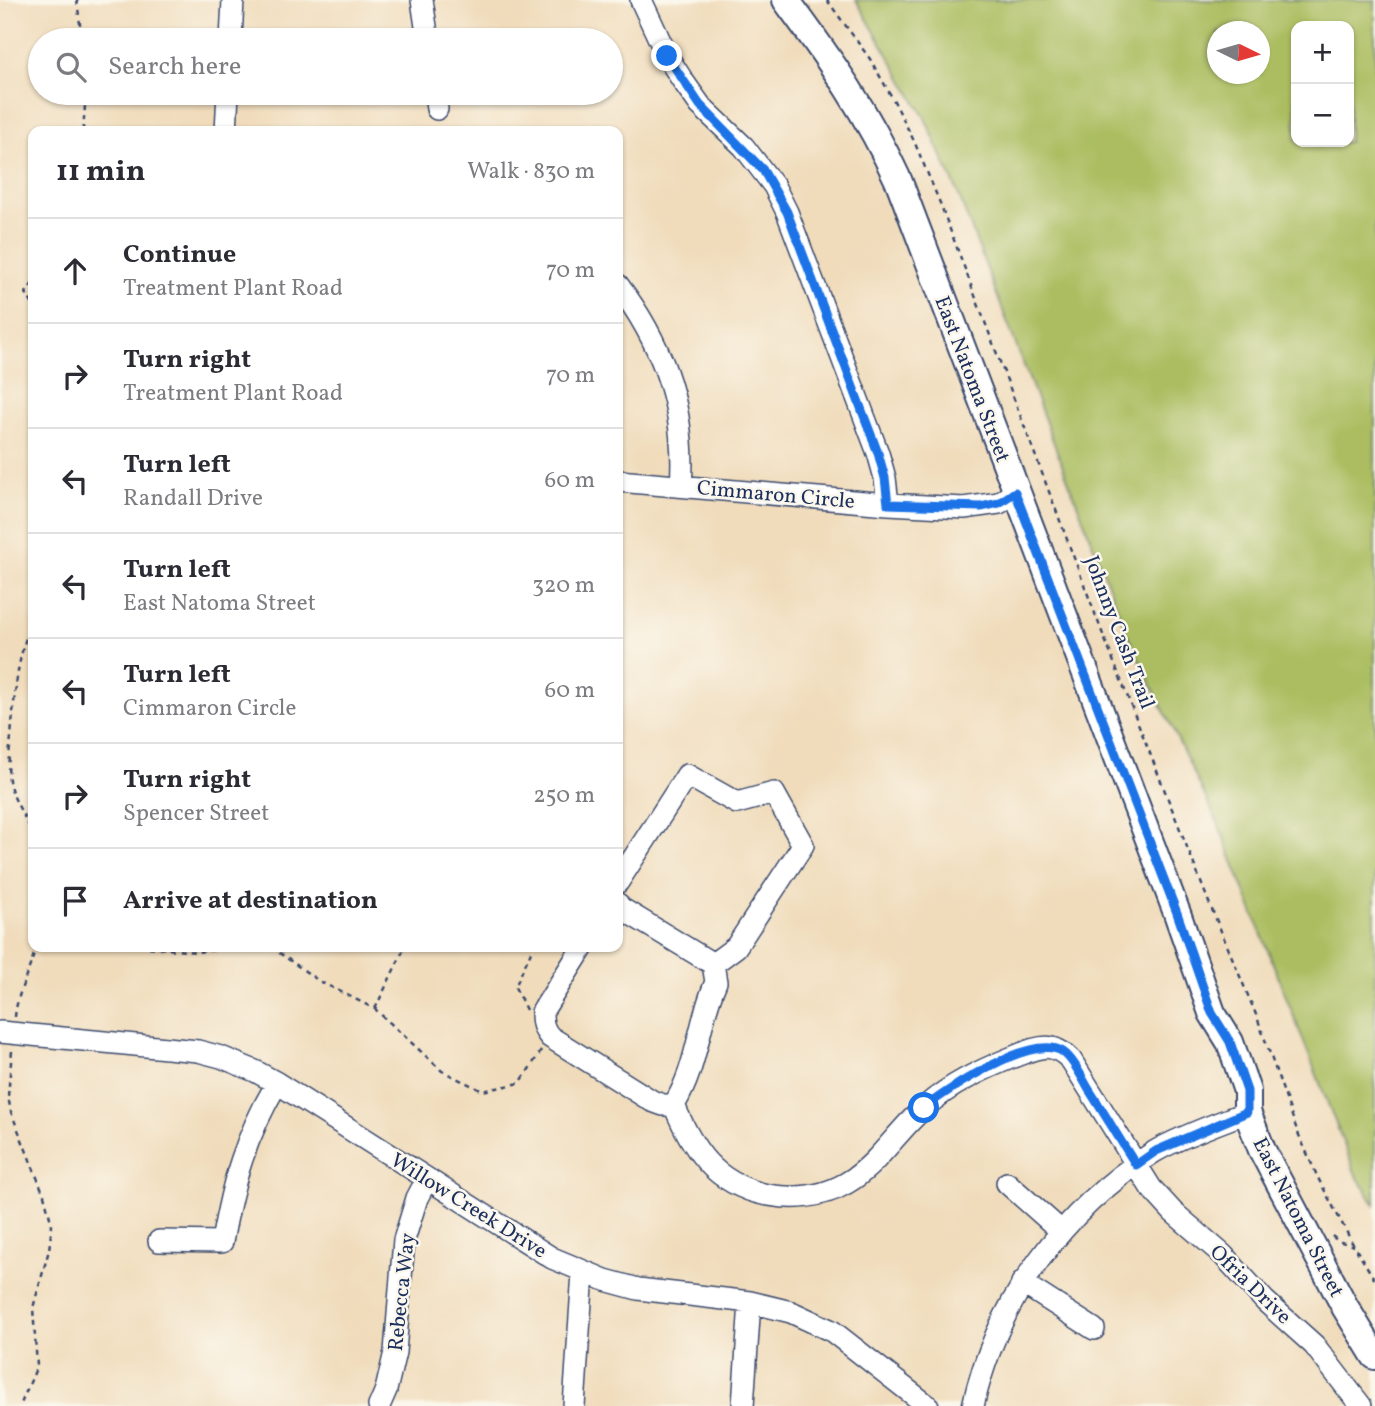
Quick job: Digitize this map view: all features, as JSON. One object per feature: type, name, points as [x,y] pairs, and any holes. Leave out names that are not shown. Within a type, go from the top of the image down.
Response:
[{"type":"main road","name":"East Natoma Street","points":[[786,0],[836,67],[859,104],[899,181],[1177,913],[1212,1013],[1230,1042],[1247,1091],[1247,1112],[1262,1150],[1314,1250],[1375,1356]]},
{"type":"street","points":[[232,28],[233,0]]},
{"type":"street","points":[[422,0],[426,28]]},
{"type":"street","points":[[641,0],[667,56],[683,81],[700,105],[763,170],[779,195],[878,453],[888,504]]},
{"type":"street","points":[[226,126],[227,105]]},
{"type":"street","points":[[623,292],[649,329],[671,384],[681,432],[681,486]]},
{"type":"street","name":"Cimmaron Circle","points":[[623,481],[888,504],[981,507],[999,503],[1015,492]]},
{"type":"street","points":[[623,874],[687,775],[737,803],[774,793],[803,845],[736,947],[713,964]]},
{"type":"street","points":[[580,952],[542,1012],[542,1023],[550,1037],[652,1101],[674,1105],[693,1068],[717,976],[713,964],[623,909]]},
{"type":"street","name":"Willow Creek Drive","points":[[9,1032],[198,1051],[233,1062],[277,1083],[533,1247],[583,1272],[638,1289],[750,1302],[790,1312],[832,1331],[928,1406]]},
{"type":"street","name":"Ofria Drive","points":[[674,1105],[701,1153],[724,1177],[766,1195],[818,1194],[853,1179],[870,1165],[924,1108],[949,1088],[976,1072],[1036,1048],[1054,1048],[1071,1060],[1151,1188],[1173,1212],[1223,1255],[1265,1301],[1314,1345],[1353,1403]]},
{"type":"street","points":[[159,1241],[222,1242],[240,1159],[259,1114],[277,1083]]},
{"type":"street","points":[[973,1406],[987,1353],[1003,1317],[1021,1283],[1061,1231],[1085,1207],[1156,1151],[1247,1112]]},
{"type":"street","name":"Rebecca Way","points":[[379,1406],[386,1390],[395,1352],[404,1240],[409,1219],[427,1180]]},
{"type":"street","points":[[1007,1183],[1061,1231]]},
{"type":"street","points":[[574,1406],[583,1272]]},
{"type":"street","points":[[1021,1283],[1094,1329]]},
{"type":"street","points":[[743,1406],[750,1302]]},
{"type":"path","points":[[77,0],[80,28]]},
{"type":"path","name":"Johnny Cash Trail","points":[[827,0],[870,59],[920,153],[1102,632],[1257,1017],[1298,1133],[1318,1178],[1375,1280]]},
{"type":"path","points":[[83,126],[85,105]]},
{"type":"path","points":[[28,632],[17,667],[9,783],[28,824]]},
{"type":"path","points":[[20,1406],[37,1366],[33,1308],[49,1250],[52,1225],[44,1195],[11,1112],[8,1096],[9,1032],[16,1002],[35,952]]},
{"type":"path","points":[[278,952],[318,981],[375,1009],[442,1071],[483,1091],[520,1083],[550,1037]]},
{"type":"path","points":[[375,1009],[403,952]]},
{"type":"path","points":[[531,952],[514,987],[526,1010],[542,1012]]},
{"type":"green space","points":[[856,0],[1375,0],[1375,1205],[1356,1175],[1218,823],[1128,636],[955,186],[925,118]]},
{"type":"route","points":[[667,56],[700,105],[744,147],[763,170],[787,212],[878,453],[888,504],[981,507],[999,503],[1015,492],[1177,913],[1212,1013],[1230,1042],[1247,1091],[1247,1112],[1156,1151],[1136,1165],[1071,1060],[1054,1048],[1036,1048],[976,1072],[949,1088],[924,1108]]}]
